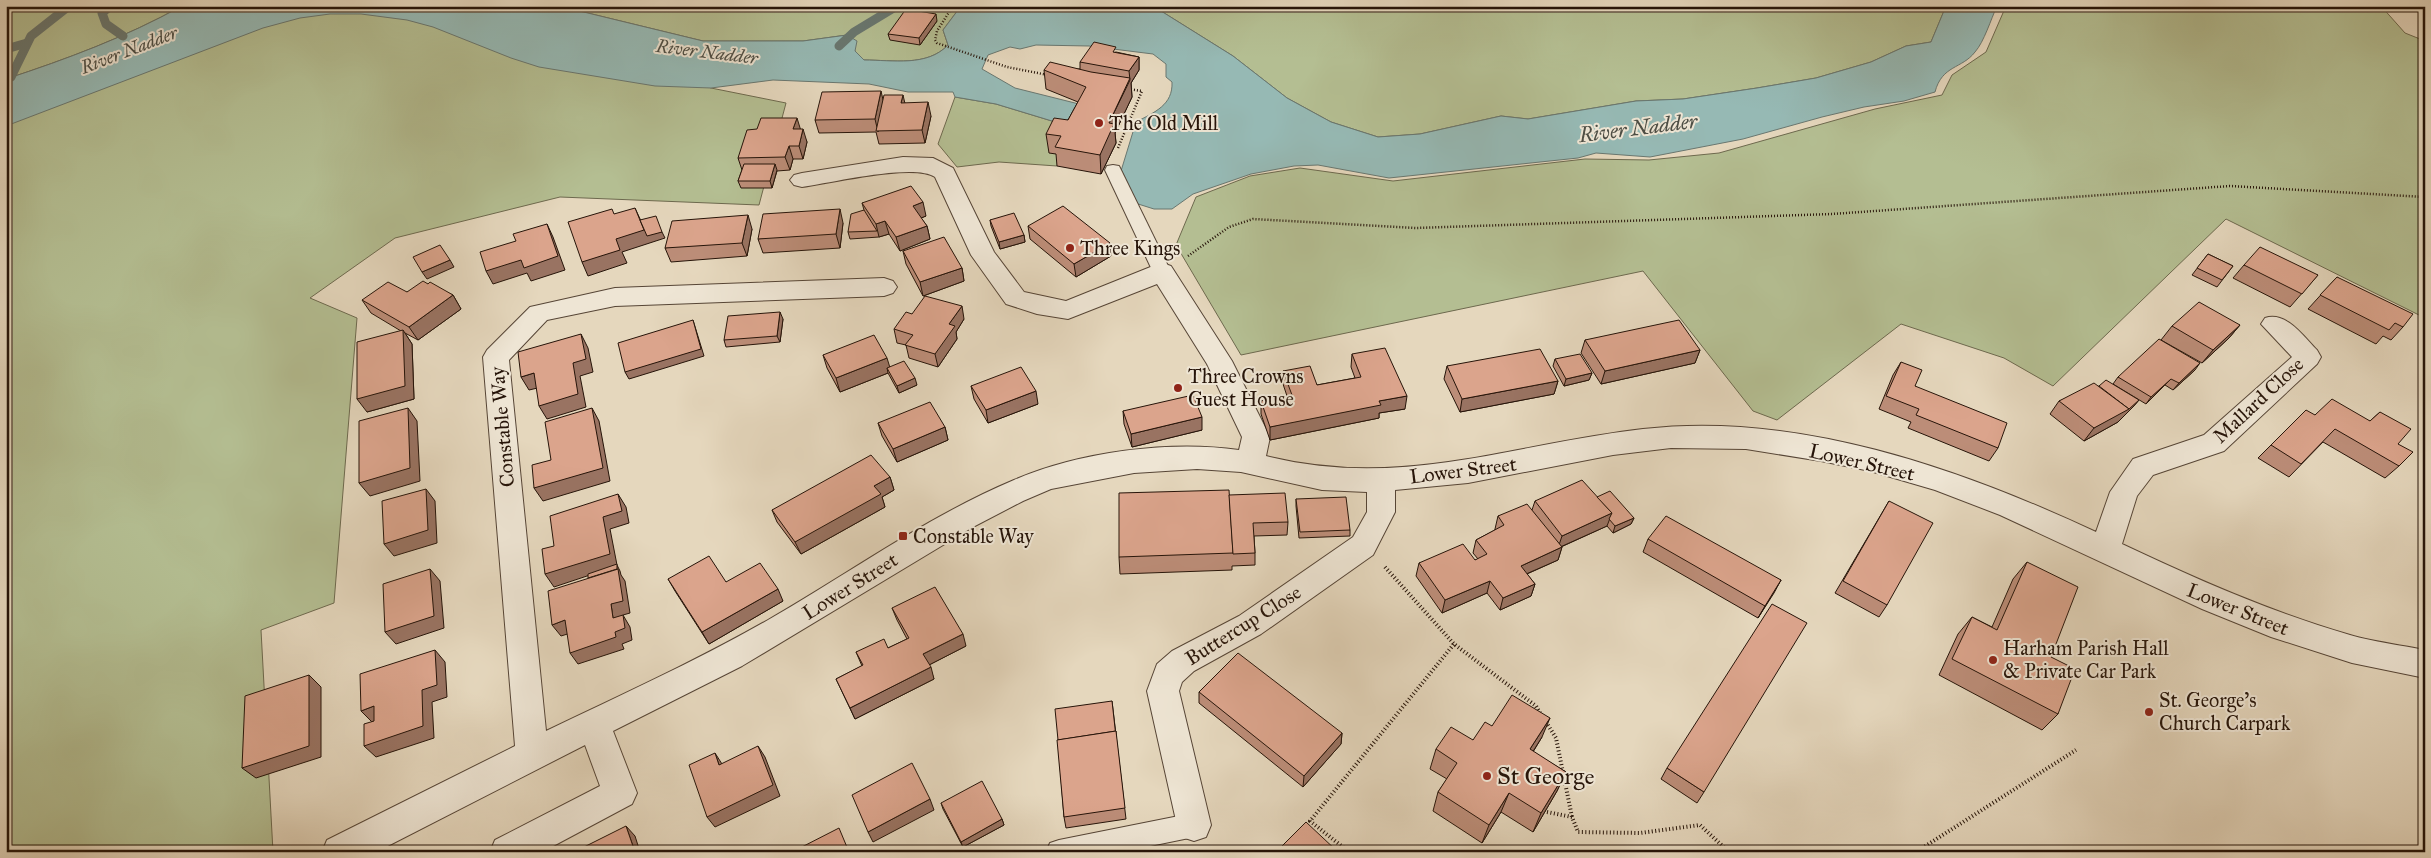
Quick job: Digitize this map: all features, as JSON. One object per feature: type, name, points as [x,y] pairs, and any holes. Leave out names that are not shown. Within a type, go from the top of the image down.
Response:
[{"type":"street","points":[[802,180],[903,164],[933,165],[945,173],[983,255],[996,274],[1015,298],[1037,305],[1068,310],[1162,272],[1219,361],[1256,437],[1251,462]]},
{"type":"street","name":"Constable Way","points":[[532,754],[496,358],[539,313],[615,297],[884,287]]},
{"type":"street","name":"Mallard Close","points":[[2106,551],[2124,492],[2143,466],[2214,443],[2308,357],[2274,324]]},
{"type":"street","name":"Lower Street","points":[[339,852],[532,754],[690,679],[758,642],[980,510],[1024,488],[1050,478],[1136,463],[1207,459],[1251,462],[1306,477],[1340,480],[1381,479],[1485,469],[1631,441],[1673,437],[1754,440],[1870,460],[1918,473],[2033,518],[2227,607],[2322,642],[2369,655],[2425,664]]},
{"type":"street","name":"Buttercup Close","points":[[1194,825],[1163,691],[1168,674],[1183,661],[1257,620],[1363,546],[1381,512],[1381,479]]},
{"type":"street","points":[[507,852],[620,793],[594,726]]},
{"type":"lane","points":[[1112,170],[1162,272]]},
{"type":"lane","points":[[1059,852],[1194,825]]},
{"type":"path","points":[[953,6],[937,31],[935,40],[937,43],[994,63],[1057,76]]},
{"type":"path","points":[[1112,170],[1122,134],[1142,91],[1123,88]]},
{"type":"path","points":[[1162,272],[1230,227],[1253,219],[1416,228],[1823,215],[2230,186],[2425,197]]},
{"type":"path","points":[[1363,546],[1390,572],[1454,644],[1536,706],[1556,738],[1572,818],[1578,832],[1640,833],[1700,825],[1729,852]]},
{"type":"path","points":[[1349,852],[1310,821],[1454,644]]},
{"type":"path","points":[[1916,852],[2076,750]]},
{"type":"path","points":[[1548,812],[1572,818]]},
{"type":"green space","points":[[6,6],[182,6],[96,47],[6,79]]},
{"type":"green space","points":[[332,6],[454,6],[711,88],[786,103],[759,205],[560,197],[395,238],[310,298],[357,318],[334,603],[261,630],[273,852],[6,852],[6,113],[235,27]]},
{"type":"green space","points":[[559,6],[961,6],[943,30],[948,45],[940,52],[930,57],[898,61],[864,60],[855,51],[847,35],[803,41],[703,41]]},
{"type":"green space","points":[[1153,6],[1946,6],[1931,42],[1906,46],[1871,62],[1816,78],[1683,99],[1636,101],[1528,119],[1501,116],[1420,134],[1378,137],[1331,122],[1287,98],[1233,56]]},
{"type":"green space","points":[[2006,6],[2381,6],[2405,33],[2425,41],[2425,318],[2226,219],[2053,386],[2004,358],[1901,324],[1777,420],[1753,411],[1643,271],[1241,355],[1176,245],[1196,197],[1250,176],[1300,168],[1393,181],[1585,159],[1649,160],[1719,153],[1875,109],[1942,95],[1952,75],[1986,52]]},
{"type":"green space","points":[[955,97],[996,104],[1075,128],[1049,152],[1063,155],[1057,166],[999,162],[957,167],[938,144]]},
{"type":"water","name":"River Nadder","points":[[182,6],[559,6],[703,41],[803,41],[847,35],[857,41],[855,51],[864,60],[909,61],[930,57],[948,45],[943,30],[961,6],[1153,6],[1233,56],[1287,98],[1331,122],[1378,137],[1420,134],[1501,116],[1528,119],[1636,101],[1683,99],[1816,78],[1871,62],[1906,46],[1931,42],[1946,6],[1997,6],[1975,52],[1942,77],[1935,92],[1904,101],[1864,107],[1743,139],[1650,157],[1596,153],[1578,158],[1389,178],[1318,165],[1294,166],[1251,174],[1193,194],[1172,209],[1154,209],[1135,203],[1121,171],[1136,122],[1162,107],[1172,90],[1172,82],[1166,77],[1166,64],[1153,54],[1089,46],[1036,45],[1020,49],[1010,47],[988,55],[982,69],[1015,88],[1087,106],[1075,128],[996,104],[955,97],[953,92],[908,92],[869,84],[773,80],[711,88],[655,86],[539,67],[433,27],[407,20],[361,14],[330,14],[300,18],[263,28],[6,126],[6,79],[96,47]]},
{"type":"building","points":[[906,9],[936,14],[919,38],[888,34]]},
{"type":"building","points":[[1094,42],[1116,47],[1113,52],[1139,57],[1129,71],[1080,62]]},
{"type":"building","points":[[1050,62],[1091,72],[1130,78],[1109,123],[1114,124],[1100,155],[1055,147],[1061,136],[1046,134],[1054,118],[1068,120],[1086,87],[1044,70]]},
{"type":"building","points":[[881,91],[875,119],[815,120],[822,92]]},
{"type":"building","points":[[884,95],[903,95],[901,103],[928,102],[922,130],[876,131]]},
{"type":"building","points":[[761,118],[797,118],[793,129],[803,129],[799,146],[789,146],[785,157],[738,158],[747,130],[757,129]]},
{"type":"building","points":[[744,164],[775,164],[770,181],[738,181]]},
{"type":"building","points":[[911,186],[923,202],[913,206],[927,226],[896,237],[885,221],[876,224],[862,203]]},
{"type":"building","points":[[1063,206],[1110,243],[1074,264],[1028,226]]},
{"type":"building","points":[[635,208],[644,230],[616,239],[620,250],[582,262],[568,222],[612,209],[614,214]]},
{"type":"building","points":[[840,209],[836,234],[758,239],[763,214]]},
{"type":"building","points":[[864,210],[877,231],[848,232],[851,214]]},
{"type":"building","points":[[1014,213],[1024,235],[999,242],[990,220]]},
{"type":"building","points":[[748,215],[742,243],[665,248],[672,221]]},
{"type":"building","points":[[656,216],[662,232],[647,236],[640,220]]},
{"type":"building","points":[[547,224],[558,256],[524,268],[521,260],[486,271],[480,252],[516,241],[513,234]]},
{"type":"building","points":[[944,237],[962,268],[920,282],[903,251]]},
{"type":"building","points":[[440,245],[450,260],[422,272],[413,257]]},
{"type":"building","points":[[2260,247],[2318,275],[2302,294],[2244,265]]},
{"type":"building","points":[[2208,254],[2233,266],[2222,280],[2197,268]]},
{"type":"building","points":[[2337,277],[2413,314],[2403,327],[2395,323],[2389,330],[2320,295]]},
{"type":"building","points":[[423,281],[428,284],[430,282],[453,295],[409,327],[362,300],[388,282],[407,292]]},
{"type":"building","points":[[925,296],[962,306],[949,324],[955,326],[935,354],[905,345],[913,335],[894,329],[906,312],[912,314]]},
{"type":"building","points":[[2199,302],[2240,325],[2213,350],[2172,326]]},
{"type":"building","points":[[780,312],[777,336],[724,340],[728,316]]},
{"type":"building","points":[[693,320],[701,349],[625,372],[618,343]]},
{"type":"building","points":[[1679,320],[1700,350],[1605,371],[1585,340]]},
{"type":"building","points":[[403,330],[405,386],[357,399],[357,342]]},
{"type":"building","points":[[581,334],[586,359],[573,363],[578,394],[539,406],[534,373],[521,377],[518,352]]},
{"type":"building","points":[[874,335],[887,358],[836,378],[823,355]]},
{"type":"building","points":[[2159,339],[2200,363],[2179,383],[2171,379],[2151,397],[2118,377]]},
{"type":"building","points":[[1385,348],[1407,396],[1379,401],[1381,405],[1270,427],[1261,401],[1292,395],[1283,371],[1310,366],[1317,385],[1361,377],[1352,354]]},
{"type":"building","points":[[1540,349],[1558,381],[1462,399],[1447,366]]},
{"type":"building","points":[[1580,354],[1592,373],[1566,379],[1555,359]]},
{"type":"building","points":[[904,361],[915,378],[897,386],[887,368]]},
{"type":"building","points":[[1901,362],[1922,370],[1915,386],[2007,423],[1998,448],[1916,415],[1919,409],[1886,396]]},
{"type":"building","points":[[1021,367],[1036,391],[986,410],[971,386]]},
{"type":"building","points":[[2106,380],[2139,400],[2129,409],[2099,386]]},
{"type":"building","points":[[2094,383],[2129,409],[2094,428],[2059,401]]},
{"type":"building","points":[[1193,395],[1202,417],[1131,434],[1123,411]]},
{"type":"building","points":[[2332,399],[2370,421],[2380,412],[2411,429],[2398,444],[2413,452],[2399,466],[2335,429],[2301,464],[2271,445],[2306,410],[2315,415]]},
{"type":"building","points":[[930,402],[945,427],[893,449],[878,423]]},
{"type":"building","points":[[408,408],[410,468],[359,483],[359,421]]},
{"type":"building","points":[[592,408],[603,468],[534,488],[532,465],[551,460],[545,422]]},
{"type":"building","points":[[871,455],[890,477],[874,486],[881,494],[795,542],[772,510]]},
{"type":"building","points":[[1582,480],[1612,513],[1562,536],[1535,501]]},
{"type":"building","points":[[426,489],[428,530],[384,544],[382,501]]},
{"type":"building","points":[[1229,490],[1233,553],[1119,557],[1119,493]]},
{"type":"building","points":[[1610,491],[1634,518],[1615,526],[1609,519],[1612,513],[1597,497]]},
{"type":"building","points":[[1285,493],[1288,522],[1253,523],[1255,553],[1233,554],[1229,495]]},
{"type":"building","points":[[618,494],[622,511],[603,517],[610,554],[545,574],[542,549],[554,546],[550,516]]},
{"type":"building","points":[[1346,497],[1350,530],[1300,532],[1296,499]]},
{"type":"building","points":[[1889,501],[1933,523],[1887,605],[1843,581]]},
{"type":"building","points":[[1527,504],[1562,547],[1521,566],[1535,584],[1503,598],[1490,581],[1445,600],[1419,563],[1463,544],[1475,560],[1487,554],[1476,540],[1504,525],[1498,516]]},
{"type":"building","points":[[1666,516],[1781,580],[1765,606],[1648,539]]},
{"type":"building","points":[[709,556],[726,582],[760,563],[778,589],[702,632],[668,579]]},
{"type":"building","name":"Harham Parish Hall & Private Car Park","points":[[2027,562],[2078,587],[2051,657],[2075,669],[2058,714],[1952,659],[1972,617],[1997,630]]},
{"type":"building","points":[[617,564],[617,569],[588,578],[588,574]]},
{"type":"building","points":[[430,569],[434,616],[385,632],[383,584]]},
{"type":"building","points":[[618,569],[623,601],[611,604],[613,618],[623,615],[625,628],[615,632],[616,637],[570,653],[565,620],[552,625],[548,591]]},
{"type":"building","points":[[935,587],[963,634],[923,654],[931,667],[850,708],[836,679],[863,665],[856,652],[884,639],[888,648],[909,638],[892,608]]},
{"type":"building","points":[[1772,604],[1807,623],[1704,792],[1667,768]]},
{"type":"building","points":[[435,650],[437,685],[422,690],[423,726],[364,746],[364,724],[374,721],[374,706],[361,711],[360,674]]},
{"type":"building","points":[[1238,653],[1342,733],[1304,776],[1199,692]]},
{"type":"building","points":[[309,675],[309,746],[242,768],[245,696]]},
{"type":"building","name":"St George","points":[[1512,695],[1550,718],[1530,749],[1566,772],[1541,813],[1509,793],[1489,825],[1438,792],[1457,763],[1436,749],[1451,727],[1473,740],[1485,722],[1492,726]]},
{"type":"building","points":[[1112,701],[1115,731],[1058,740],[1055,709]]},
{"type":"building","points":[[1116,731],[1125,808],[1064,817],[1057,740]]},
{"type":"building","points":[[758,746],[773,785],[707,817],[689,765],[715,753],[719,765]]},
{"type":"building","points":[[912,763],[930,799],[868,832],[852,795]]},
{"type":"building","points":[[982,781],[1002,819],[961,842],[941,803]]},
{"type":"building","points":[[1306,822],[1338,852],[1276,852]]},
{"type":"building","points":[[626,826],[635,852],[574,852]]},
{"type":"building","points":[[839,828],[849,852],[797,852],[796,850]]},
{"type":"waterway","points":[[11,77],[31,36],[69,6]]},
{"type":"waterway","name":"River Nadder","points":[[110,6],[102,13],[106,24],[123,36]]},
{"type":"waterway","points":[[839,46],[854,32],[897,6]]},
{"type":"waterway","points":[[6,49],[27,43]]},
{"type":"place","name":"The Old Mill","points":[[1099,123]]},
{"type":"place","name":"Three Kings","points":[[1070,248]]},
{"type":"place","name":"Three Crowns Guest House","points":[[1178,388]]},
{"type":"place","name":"Constable Way","points":[[903,536]]},
{"type":"place","name":"Harham Parish Hall & Private Car Park","points":[[1993,660]]},
{"type":"place","name":"St. George's Church Carpark","points":[[2149,712]]},
{"type":"place","name":"St George","points":[[1487,776]]}]
